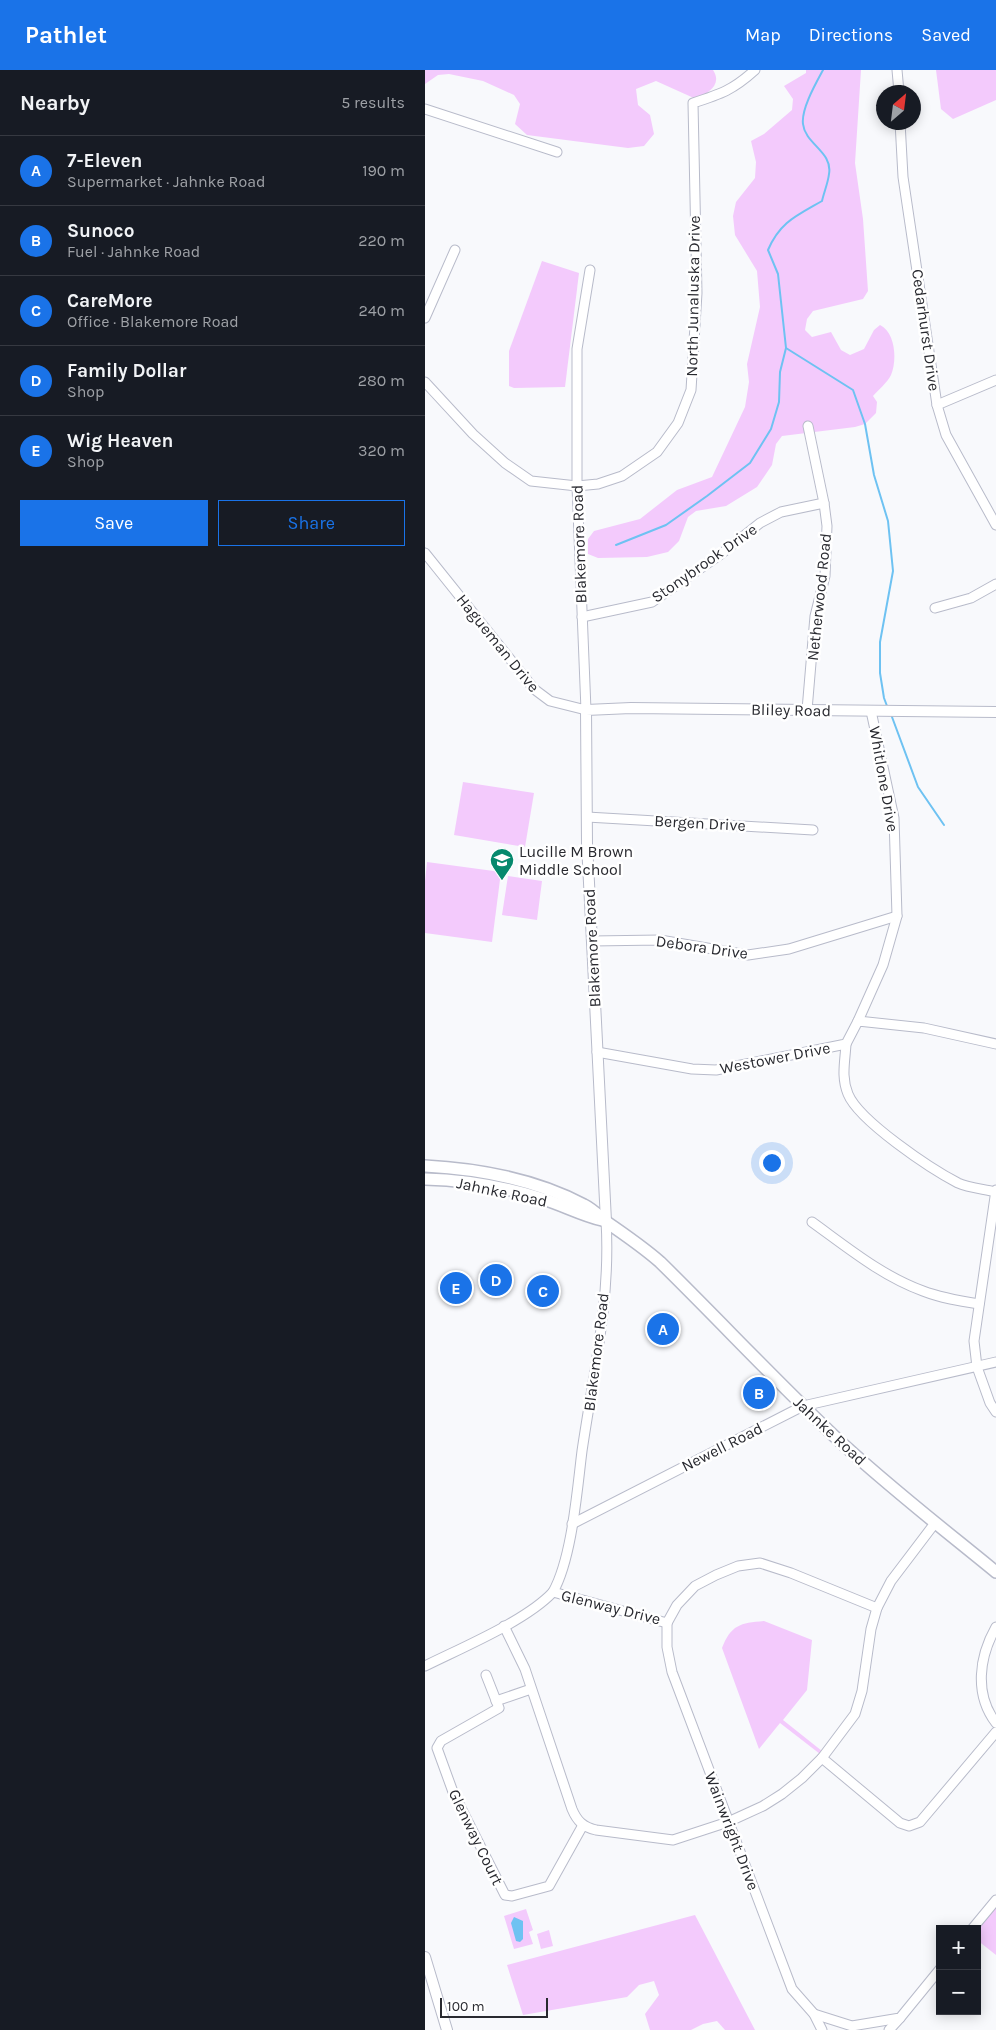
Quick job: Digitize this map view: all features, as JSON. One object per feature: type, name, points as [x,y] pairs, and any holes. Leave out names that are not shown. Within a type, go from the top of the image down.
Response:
[{"type":"main road","name":"Jahnke Road","points":[[425,1166],[477,1171],[526,1182],[586,1206],[635,1241],[660,1262],[803,1406],[853,1453],[996,1572]]},
{"type":"main road","name":"Jahnke Road","points":[[425,1179],[477,1183],[517,1192],[546,1200],[581,1215],[606,1221]]},
{"type":"street","name":"North Junaluska Drive","points":[[425,382],[473,434],[505,463],[531,481],[577,486],[598,484],[623,476],[657,452],[678,423],[691,390],[697,293],[693,102],[723,93],[739,84],[755,70]]},
{"type":"street","points":[[897,70],[898,85]]},
{"type":"street","points":[[425,109],[557,152]]},
{"type":"street","name":"Cedarhurst Drive","points":[[900,130],[903,177],[937,405],[946,435],[996,525]]},
{"type":"street","points":[[425,318],[455,250]]},
{"type":"street","name":"Blakemore Road","points":[[553,1592],[560,1579],[572,1524],[602,1312],[607,1244],[587,817],[586,710],[577,486],[577,349],[590,270]]},
{"type":"street","points":[[937,405],[996,380]]},
{"type":"street","name":"Netherwood Road","points":[[807,710],[815,616],[825,576],[827,526],[808,426]]},
{"type":"street","name":"Stonybrook Drive","points":[[582,617],[652,602],[721,554],[761,523],[781,512],[824,503]]},
{"type":"street","name":"Hagueman Drive","points":[[425,553],[534,689],[550,701],[586,710]]},
{"type":"street","points":[[935,608],[971,598],[996,584]]},
{"type":"street","name":"Bliley Road","points":[[586,710],[631,708],[996,712]]},
{"type":"street","name":"Whitlone Drive","points":[[857,1021],[883,965],[897,916],[895,818],[871,711]]},
{"type":"street","name":"Bergen Drive","points":[[587,817],[813,830]]},
{"type":"street","name":"Debora Drive","points":[[592,941],[660,940],[748,955],[789,949],[897,916]]},
{"type":"street","points":[[857,1021],[924,1028],[996,1044]]},
{"type":"street","name":"Westower Drive","points":[[597,1052],[692,1069],[725,1069],[847,1044],[857,1021]]},
{"type":"street","points":[[847,1044],[843,1077],[848,1094],[855,1106],[880,1129],[920,1160],[960,1184],[996,1191],[974,1341],[977,1367],[990,1402],[996,1412]]},
{"type":"street","points":[[812,1222],[872,1266],[903,1283],[931,1294],[979,1304]]},
{"type":"street","name":"Newell Road","points":[[572,1524],[803,1406],[996,1362]]},
{"type":"street","points":[[505,1626],[525,1669],[575,1817],[583,1825],[596,1830],[669,1841],[728,1822],[775,1799],[795,1784],[822,1758],[850,1722],[857,1709],[864,1683],[872,1623],[877,1608],[891,1581],[935,1523]]},
{"type":"street","name":"Glenway Drive","points":[[425,1666],[505,1626],[544,1602],[553,1592],[667,1623],[677,1604],[695,1586],[715,1575],[738,1566],[760,1563],[791,1573],[877,1608]]},
{"type":"street","name":"Wainwright Drive","points":[[667,1623],[667,1647],[672,1672],[728,1822],[792,1989],[814,2014],[822,2030]]},
{"type":"street","points":[[996,1627],[985,1651],[980,1674],[983,1697],[990,1715],[996,1723]]},
{"type":"street","points":[[486,1675],[496,1701],[531,1689]]},
{"type":"street","name":"Glenway Court","points":[[496,1701],[499,1708],[441,1741],[437,1748],[453,1792],[505,1894],[512,1896],[549,1886],[583,1825]]},
{"type":"street","points":[[822,1758],[900,1823],[909,1826],[921,1822],[996,1732]]},
{"type":"street","points":[[975,1925],[996,1900]]},
{"type":"street","points":[[425,1957],[428,1980],[447,2030]]},
{"type":"street","points":[[889,2030],[939,1970]]},
{"type":"street","points":[[814,2014],[852,2026],[900,2018]]},
{"type":"shaded area","points":[[425,70],[713,70],[716,80],[709,92],[696,99],[656,81],[636,89],[638,105],[650,115],[654,134],[644,146],[628,148],[527,135],[515,124],[520,104],[514,95],[483,81],[449,74],[438,75],[425,84]]},
{"type":"shaded area","points":[[806,70],[861,70],[855,163],[863,219],[868,291],[863,299],[813,311],[807,319],[805,330],[812,337],[831,332],[841,350],[850,355],[864,349],[874,330],[880,325],[885,329],[894,348],[894,362],[891,375],[873,396],[877,402],[876,413],[865,424],[855,427],[782,436],[776,444],[772,465],[757,487],[726,506],[696,511],[688,517],[679,541],[668,552],[647,557],[598,558],[588,554],[588,539],[594,531],[640,519],[677,490],[712,477],[745,407],[749,382],[747,364],[760,307],[757,271],[735,235],[733,216],[736,202],[755,178],[756,162],[751,141],[764,134],[792,110],[793,99],[784,86],[806,73]]},
{"type":"shaded area","points":[[936,70],[996,70],[996,100],[953,119],[941,109]]},
{"type":"shaded area","points":[[542,261],[579,273],[565,387],[514,388],[509,386],[509,351]]},
{"type":"shaded area","points":[[463,782],[534,793],[525,847],[454,835]]},
{"type":"shaded area","points":[[427,862],[501,872],[492,942],[425,933]]},
{"type":"shaded area","points":[[508,876],[542,881],[537,920],[502,915]]},
{"type":"shaded area","points":[[764,1621],[812,1640],[807,1690],[783,1720],[822,1751],[820,1754],[780,1723],[759,1749],[722,1648],[729,1634],[737,1627],[743,1624]]},
{"type":"shaded area","points":[[996,1905],[996,1955],[981,1943],[980,1925]]},
{"type":"shaded area","points":[[526,1909],[533,1930],[529,1932],[533,1944],[514,1949],[504,1916]]},
{"type":"shaded area","points":[[695,1915],[755,2030],[725,2030],[717,2021],[703,2024],[691,2030],[650,2030],[645,2014],[659,1995],[654,1981],[639,1985],[627,1997],[523,2015],[507,1965]]},
{"type":"shaded area","points":[[549,1930],[553,1946],[541,1949],[537,1934]]},
{"type":"water","points":[[514,1917],[523,1921],[523,1939],[520,1942],[516,1941],[511,1923]]},
{"type":"waterway","points":[[616,545],[666,525],[707,496],[750,463],[771,429],[779,402],[780,372],[786,348],[778,274],[768,250],[784,226],[822,201],[829,166],[823,154],[808,137],[803,124],[803,118],[810,96],[823,70]]},
{"type":"waterway","points":[[786,348],[853,390],[865,424],[874,475],[888,521],[893,571],[880,642],[880,673],[887,706]]},
{"type":"waterway","points":[[892,717],[918,787],[944,825]]},
{"type":"place","name":"Lucille M Brown Middle School","points":[[502,881]]},
{"type":"place","name":"Family Dollar","points":[[496,1280]]},
{"type":"place","name":"Wig Heaven","points":[[456,1288]]},
{"type":"place","name":"CareMore","points":[[543,1291]]},
{"type":"place","name":"7-Eleven","points":[[663,1329]]},
{"type":"place","name":"Sunoco","points":[[759,1393]]}]
